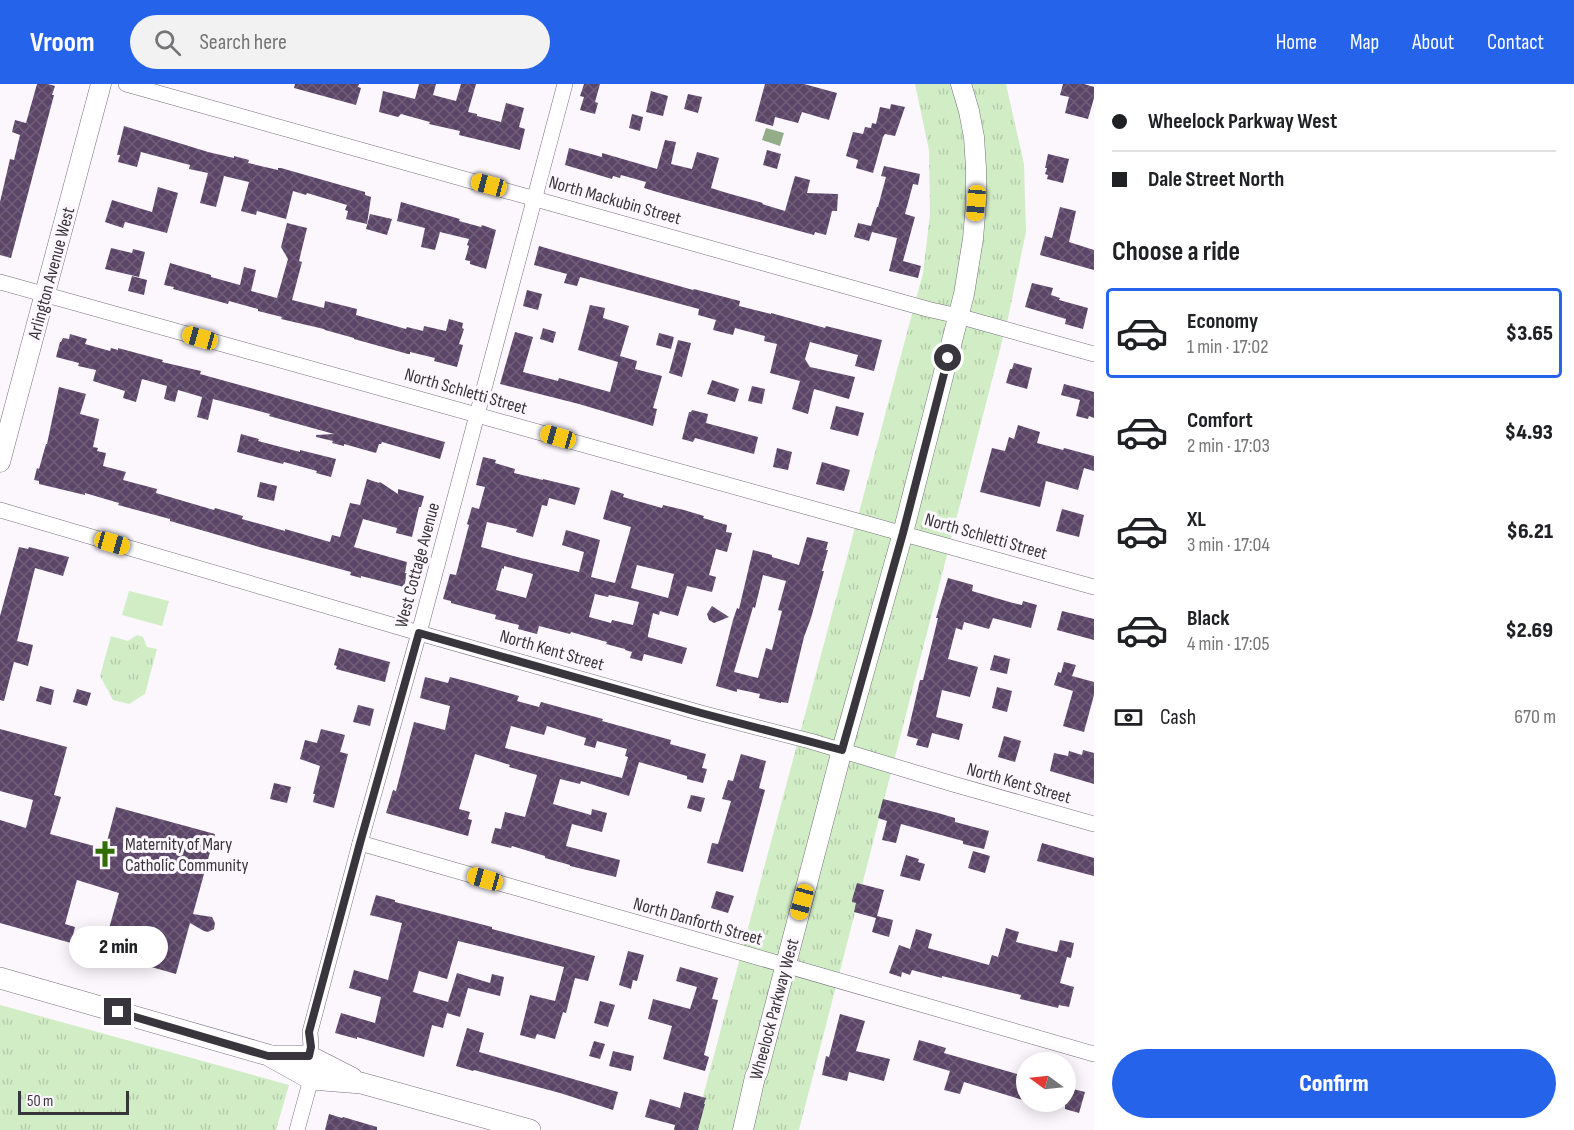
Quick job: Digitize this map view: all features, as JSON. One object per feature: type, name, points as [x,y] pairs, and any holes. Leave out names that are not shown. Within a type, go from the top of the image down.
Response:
[{"type":"main road","points":[[0,978],[268,1056],[311,1079],[361,1083],[530,1130]]},
{"type":"main road","points":[[268,1056],[309,1056],[361,1083]]},
{"type":"street","name":"Arlington Avenue West","points":[[0,462],[101,84]]},
{"type":"street","name":"North Mackubin Street","points":[[126,84],[1094,354]]},
{"type":"street","name":"West Cottage Avenue","points":[[309,1056],[311,1047],[309,1032],[419,633],[565,84]]},
{"type":"street","name":"Wheelock Parkway West","points":[[743,1130],[842,750],[903,533],[969,264],[976,203],[974,137],[961,84]]},
{"type":"street","name":"North Schletti Street","points":[[0,282],[1094,587]]},
{"type":"street","name":"North Kent Street","points":[[0,510],[419,633],[701,713],[842,750],[1094,824]]},
{"type":"street","name":"North Danforth Street","points":[[360,843],[1094,1054]]},
{"type":"street","points":[[297,1130],[311,1079]]},
{"type":"green space","points":[[915,84],[1006,84],[1024,164],[1026,232],[1008,318],[799,1130],[694,1130],[923,273],[930,214],[929,150]]},
{"type":"green space","points":[[129,591],[169,601],[162,626],[122,615]]},
{"type":"green space","points":[[137,635],[143,637],[147,647],[157,649],[145,694],[129,704],[113,700],[100,676],[111,636],[128,641]]},
{"type":"green space","points":[[0,1005],[289,1085],[276,1130],[0,1130]]},
{"type":"shaded area","points":[[766,128],[784,133],[780,146],[762,140]]},
{"type":"building","points":[[37,84],[55,86],[52,95],[54,95],[11,258],[0,255],[0,202],[10,159],[14,160],[20,135],[12,132],[15,120],[26,123]]},
{"type":"building","points":[[295,84],[359,84],[358,87],[361,88],[356,105],[294,88]]},
{"type":"building","points":[[419,84],[436,84],[433,95],[456,101],[461,84],[476,84],[468,112],[501,122],[506,103],[524,108],[519,127],[525,129],[520,150],[459,135],[460,131],[429,124],[430,122],[401,114],[398,117],[379,112],[383,91],[415,99]]},
{"type":"building","points":[[584,84],[600,84],[595,102],[598,103],[595,114],[580,110],[584,97],[580,96]]},
{"type":"building","points":[[765,84],[804,84],[837,93],[829,120],[802,112],[798,123],[775,117],[773,126],[755,121]]},
{"type":"building","points":[[1063,84],[1084,84],[1094,87],[1094,98],[1088,119],[1065,113],[1069,97],[1060,95]]},
{"type":"building","points":[[651,91],[668,96],[663,116],[646,112]]},
{"type":"building","points":[[688,94],[702,97],[698,113],[684,109]]},
{"type":"building","points":[[891,104],[905,107],[895,136],[885,134],[883,137],[873,173],[856,168],[858,160],[846,156],[853,132],[863,134],[865,127],[871,128],[872,123],[876,124],[880,107],[890,109]]},
{"type":"building","points":[[632,114],[643,117],[640,131],[629,128]]},
{"type":"building","points":[[124,126],[208,152],[249,160],[248,163],[278,170],[281,168],[365,192],[365,195],[371,197],[367,224],[346,219],[347,205],[293,191],[286,219],[257,211],[256,215],[241,211],[249,182],[224,176],[216,207],[200,203],[208,173],[189,169],[190,165],[141,152],[137,167],[118,162],[120,155],[117,155]]},
{"type":"building","points":[[665,140],[676,142],[671,164],[692,169],[697,152],[719,158],[711,188],[762,204],[785,211],[795,176],[810,180],[807,193],[838,194],[837,211],[832,211],[826,235],[815,232],[814,235],[664,194],[644,188],[646,182],[621,175],[620,178],[613,176],[612,179],[565,165],[569,148],[602,157],[602,153],[657,169]]},
{"type":"building","points":[[767,150],[781,154],[777,169],[763,165]]},
{"type":"building","points":[[1048,154],[1069,159],[1063,183],[1047,179],[1048,175],[1045,174],[1047,168],[1045,168]]},
{"type":"building","points":[[884,166],[920,174],[918,185],[913,184],[905,214],[915,217],[903,261],[921,266],[918,278],[889,271],[897,238],[872,232],[869,241],[854,237],[858,223],[871,226],[886,177],[881,176]]},
{"type":"building","points":[[158,187],[178,193],[167,233],[125,222],[123,228],[105,222],[112,200],[152,212]]},
{"type":"building","points":[[401,202],[460,219],[459,221],[496,230],[486,269],[465,260],[469,239],[440,232],[435,250],[421,247],[425,228],[397,221]]},
{"type":"building","points":[[1060,207],[1076,211],[1069,242],[1094,250],[1094,270],[1040,255],[1045,236],[1052,238]]},
{"type":"building","points":[[370,214],[392,219],[387,235],[366,229]]},
{"type":"building","points":[[287,223],[307,228],[299,261],[302,262],[292,300],[324,308],[325,301],[357,309],[356,315],[406,329],[407,327],[423,331],[424,326],[446,331],[449,319],[463,323],[462,328],[464,329],[459,344],[463,345],[457,367],[434,361],[435,358],[410,352],[408,354],[281,319],[282,317],[258,311],[258,309],[229,301],[228,304],[164,285],[170,263],[240,285],[244,267],[256,270],[251,291],[277,298],[288,259],[281,247]]},
{"type":"building","points":[[539,246],[740,301],[739,306],[882,340],[874,371],[855,366],[858,355],[810,342],[805,359],[810,367],[855,377],[849,399],[814,389],[808,414],[792,409],[800,381],[770,373],[777,344],[764,341],[765,336],[735,328],[733,335],[713,330],[716,320],[698,315],[699,309],[580,277],[577,286],[564,283],[567,274],[534,265]]},
{"type":"building","points":[[111,248],[132,253],[133,249],[145,252],[139,277],[105,269]]},
{"type":"building","points":[[132,276],[147,280],[144,295],[128,291]]},
{"type":"building","points":[[1032,283],[1053,288],[1051,295],[1060,298],[1059,300],[1088,308],[1083,329],[1065,324],[1066,319],[1025,307]]},
{"type":"building","points":[[527,290],[542,294],[538,310],[523,306]]},
{"type":"building","points":[[590,305],[605,308],[603,318],[629,326],[620,356],[637,361],[635,369],[662,376],[653,408],[657,409],[653,426],[500,384],[515,332],[533,337],[523,372],[558,381],[559,378],[610,392],[618,362],[578,350]]},
{"type":"building","points":[[543,328],[556,332],[553,343],[540,339]]},
{"type":"building","points":[[659,333],[674,337],[671,349],[656,345]]},
{"type":"building","points":[[70,334],[87,339],[85,344],[110,351],[111,348],[118,350],[118,348],[163,360],[162,362],[201,371],[200,374],[445,442],[440,459],[382,442],[376,453],[332,443],[333,441],[316,437],[316,435],[334,434],[213,399],[208,420],[197,417],[202,397],[178,390],[175,402],[164,399],[167,386],[142,379],[136,402],[123,398],[125,391],[93,381],[96,370],[56,357],[60,342],[63,338],[69,339]]},
{"type":"building","points":[[678,340],[691,343],[682,377],[669,373]]},
{"type":"building","points":[[1014,363],[1032,368],[1027,389],[1006,383]]},
{"type":"building","points":[[712,380],[739,389],[735,402],[707,394]]},
{"type":"building","points":[[1064,384],[1094,392],[1094,418],[1076,416],[1080,400],[1061,395]]},
{"type":"building","points":[[752,386],[765,389],[762,404],[748,401]]},
{"type":"building","points":[[59,387],[86,394],[80,414],[99,419],[93,447],[98,448],[97,451],[106,453],[103,466],[126,472],[123,480],[157,489],[156,493],[243,516],[242,519],[330,542],[332,535],[340,537],[350,503],[360,505],[367,479],[380,482],[398,494],[398,489],[424,496],[412,537],[396,533],[397,528],[363,519],[354,547],[407,562],[404,587],[350,575],[351,572],[170,521],[170,519],[118,505],[119,503],[85,493],[85,495],[39,484],[39,481],[34,480],[47,444]]},
{"type":"building","points":[[836,406],[864,413],[858,436],[830,429]]},
{"type":"building","points":[[692,410],[708,414],[706,423],[758,437],[754,454],[695,438],[693,442],[682,439],[689,412]]},
{"type":"building","points":[[1018,425],[1040,432],[1037,443],[1094,456],[1094,471],[1084,468],[1078,490],[1046,481],[1040,507],[980,492],[992,448],[1005,451],[1009,437],[1014,439]]},
{"type":"building","points":[[241,434],[259,439],[258,441],[336,459],[331,477],[284,462],[283,464],[237,452]]},
{"type":"building","points":[[777,448],[792,452],[788,470],[773,467]]},
{"type":"building","points":[[483,457],[515,469],[514,473],[580,488],[575,505],[549,498],[547,506],[542,505],[533,537],[516,532],[517,529],[487,522],[481,547],[579,572],[584,552],[562,545],[566,530],[600,540],[591,577],[615,583],[631,527],[603,519],[611,490],[624,494],[623,497],[662,508],[663,505],[684,510],[727,525],[726,532],[732,533],[727,552],[716,549],[709,575],[716,577],[712,592],[687,586],[678,616],[660,611],[659,615],[653,613],[648,637],[687,648],[682,664],[644,654],[642,661],[630,658],[632,652],[571,632],[570,634],[539,626],[537,634],[518,629],[519,625],[495,619],[496,615],[443,599],[450,574],[456,575],[472,507],[479,509],[485,487],[476,485]],"holes":[[[637,565],[674,574],[668,598],[631,588]],[[504,566],[533,574],[526,598],[496,590],[502,568],[504,569]],[[595,594],[639,602],[633,625],[612,620],[611,623],[589,617]]]},
{"type":"building","points":[[822,462],[850,470],[844,491],[816,484]]},
{"type":"building","points":[[260,482],[277,486],[274,501],[257,497]]},
{"type":"building","points":[[1062,509],[1084,515],[1079,537],[1056,531]]},
{"type":"building","points":[[807,537],[828,542],[822,571],[824,571],[804,637],[788,703],[759,698],[760,694],[737,689],[737,692],[716,686],[733,620],[737,608],[739,609],[753,550],[799,565]],"holes":[[[763,575],[786,581],[778,610],[782,611],[772,650],[766,648],[758,678],[734,672]]]},
{"type":"building","points":[[19,547],[28,549],[29,547],[69,557],[63,576],[35,568],[17,641],[33,645],[28,666],[14,662],[4,701],[0,700],[0,616]]},
{"type":"building","points":[[948,578],[973,585],[972,591],[1022,605],[1023,601],[1037,605],[1031,628],[993,618],[989,629],[964,622],[962,630],[956,628],[948,659],[978,667],[970,697],[942,690],[936,717],[963,724],[959,740],[932,733],[928,748],[916,745],[918,739],[907,736]]},
{"type":"building","points":[[712,606],[729,617],[714,623],[709,620],[707,614]]},
{"type":"building","points":[[1062,611],[1094,619],[1094,640],[1057,630]]},
{"type":"building","points":[[339,648],[390,662],[385,682],[336,669],[337,666],[334,665]]},
{"type":"building","points":[[994,655],[1010,659],[1007,674],[990,670]]},
{"type":"building","points":[[1064,662],[1076,665],[1072,676],[1094,682],[1094,695],[1084,732],[1063,726],[1073,691],[1054,685]]},
{"type":"building","points":[[425,677],[448,683],[450,677],[519,696],[517,701],[539,707],[541,702],[671,740],[670,744],[706,754],[702,768],[707,769],[703,783],[639,762],[629,796],[581,781],[580,784],[560,779],[553,804],[591,815],[592,809],[607,813],[602,832],[572,824],[566,846],[620,860],[616,877],[570,866],[512,846],[511,848],[491,843],[495,828],[501,829],[505,812],[525,817],[537,775],[475,754],[459,809],[470,812],[468,819],[472,820],[468,836],[386,813],[393,790],[396,791],[414,722],[445,730],[450,706],[420,698]],"holes":[[[511,726],[544,735],[547,726],[586,738],[584,745],[595,748],[597,741],[627,749],[625,756],[628,757],[622,778],[505,748]]]},
{"type":"building","points":[[40,686],[54,690],[51,705],[36,701]]},
{"type":"building","points":[[997,687],[1012,691],[1007,712],[992,708]]},
{"type":"building","points":[[77,689],[91,693],[87,706],[73,702]]},
{"type":"building","points":[[358,705],[374,709],[370,726],[353,722]]},
{"type":"building","name":"Maternity of Mary Catholic Community","points":[[0,729],[67,747],[54,795],[61,797],[50,834],[105,849],[116,807],[215,834],[193,914],[212,917],[215,923],[214,929],[204,931],[190,923],[176,974],[102,953],[119,893],[77,880],[65,924],[75,927],[71,943],[0,923],[0,820],[26,828],[33,800],[0,791]]},
{"type":"building","points":[[321,729],[345,735],[340,752],[348,754],[334,808],[313,802],[320,766],[300,759],[305,740],[317,743]]},
{"type":"building","points":[[1004,736],[1021,741],[1015,762],[998,757]]},
{"type":"building","points":[[1083,750],[1094,753],[1094,784],[1050,771],[1054,753],[1068,756],[1069,751],[1082,755]]},
{"type":"building","points":[[741,754],[766,761],[759,788],[765,790],[743,872],[707,863],[712,843],[718,844],[731,801],[722,799],[728,780],[733,781]]},
{"type":"building","points":[[274,783],[291,787],[287,803],[270,799]]},
{"type":"building","points":[[691,795],[705,798],[701,812],[687,808]]},
{"type":"building","points":[[883,799],[955,818],[955,822],[989,831],[984,849],[901,824],[896,843],[882,840],[887,821],[878,818]]},
{"type":"building","points":[[1042,843],[1094,858],[1094,876],[1037,861]]},
{"type":"building","points":[[973,851],[990,856],[985,873],[968,868]]},
{"type":"building","points":[[906,855],[919,859],[918,862],[925,864],[920,881],[900,876]]},
{"type":"building","points":[[857,883],[884,890],[877,916],[893,920],[889,937],[872,932],[876,918],[854,912],[856,903],[852,900]]},
{"type":"building","points":[[716,891],[734,896],[728,913],[711,908]]},
{"type":"building","points":[[376,895],[595,956],[588,981],[575,978],[566,1013],[563,1012],[555,1039],[537,1034],[535,1039],[520,1035],[530,995],[555,1001],[564,967],[458,941],[447,979],[419,971],[413,992],[448,1002],[457,973],[490,983],[492,974],[504,977],[500,996],[468,988],[460,1017],[447,1013],[443,1028],[432,1025],[424,1057],[357,1037],[357,1039],[335,1033],[341,1013],[375,1023],[381,997],[349,988],[354,970],[388,980],[402,923],[370,915]]},
{"type":"building","points":[[1006,928],[1019,932],[1016,942],[1057,952],[1060,940],[1074,943],[1071,958],[1067,957],[1060,983],[1074,987],[1069,1007],[1059,1005],[1058,1008],[1020,999],[1021,995],[912,970],[910,975],[902,972],[901,977],[889,973],[899,945],[910,949],[916,929],[932,934],[928,948],[989,965],[992,955],[998,957]]},
{"type":"building","points":[[628,951],[644,955],[637,981],[633,980],[631,989],[619,985]]},
{"type":"building","points":[[680,967],[718,978],[712,999],[718,1000],[704,1055],[709,1057],[705,1071],[663,1059],[672,1026],[648,1019],[653,999],[690,1009],[697,987],[676,981]]},
{"type":"building","points":[[600,1001],[615,1005],[608,1027],[594,1023]]},
{"type":"building","points":[[840,1014],[865,1021],[856,1051],[890,1059],[884,1081],[849,1072],[847,1081],[822,1075]]},
{"type":"building","points":[[467,1028],[484,1033],[479,1052],[618,1092],[613,1110],[560,1093],[456,1066]]},
{"type":"building","points":[[919,1040],[946,1048],[944,1053],[1016,1074],[1016,1098],[964,1082],[960,1094],[944,1090],[950,1071],[913,1060]]},
{"type":"building","points":[[594,1041],[605,1044],[600,1059],[589,1056]]},
{"type":"building","points":[[613,1051],[634,1056],[631,1071],[609,1066]]},
{"type":"building","points":[[1076,1090],[1085,1092],[1079,1113],[1076,1112]]},
{"type":"building","points":[[684,1092],[706,1098],[698,1130],[674,1130],[675,1125],[645,1117],[650,1099],[680,1108]]},
{"type":"building","points":[[329,1114],[377,1127],[377,1130],[325,1130]]},
{"type":"place","name":"Maternity of Mary Catholic Community","points":[[105,854]]},
{"type":"route","points":[[118,1012],[268,1056],[309,1056],[311,1047],[309,1032],[419,633],[701,713],[842,750],[903,533],[948,358]]}]
